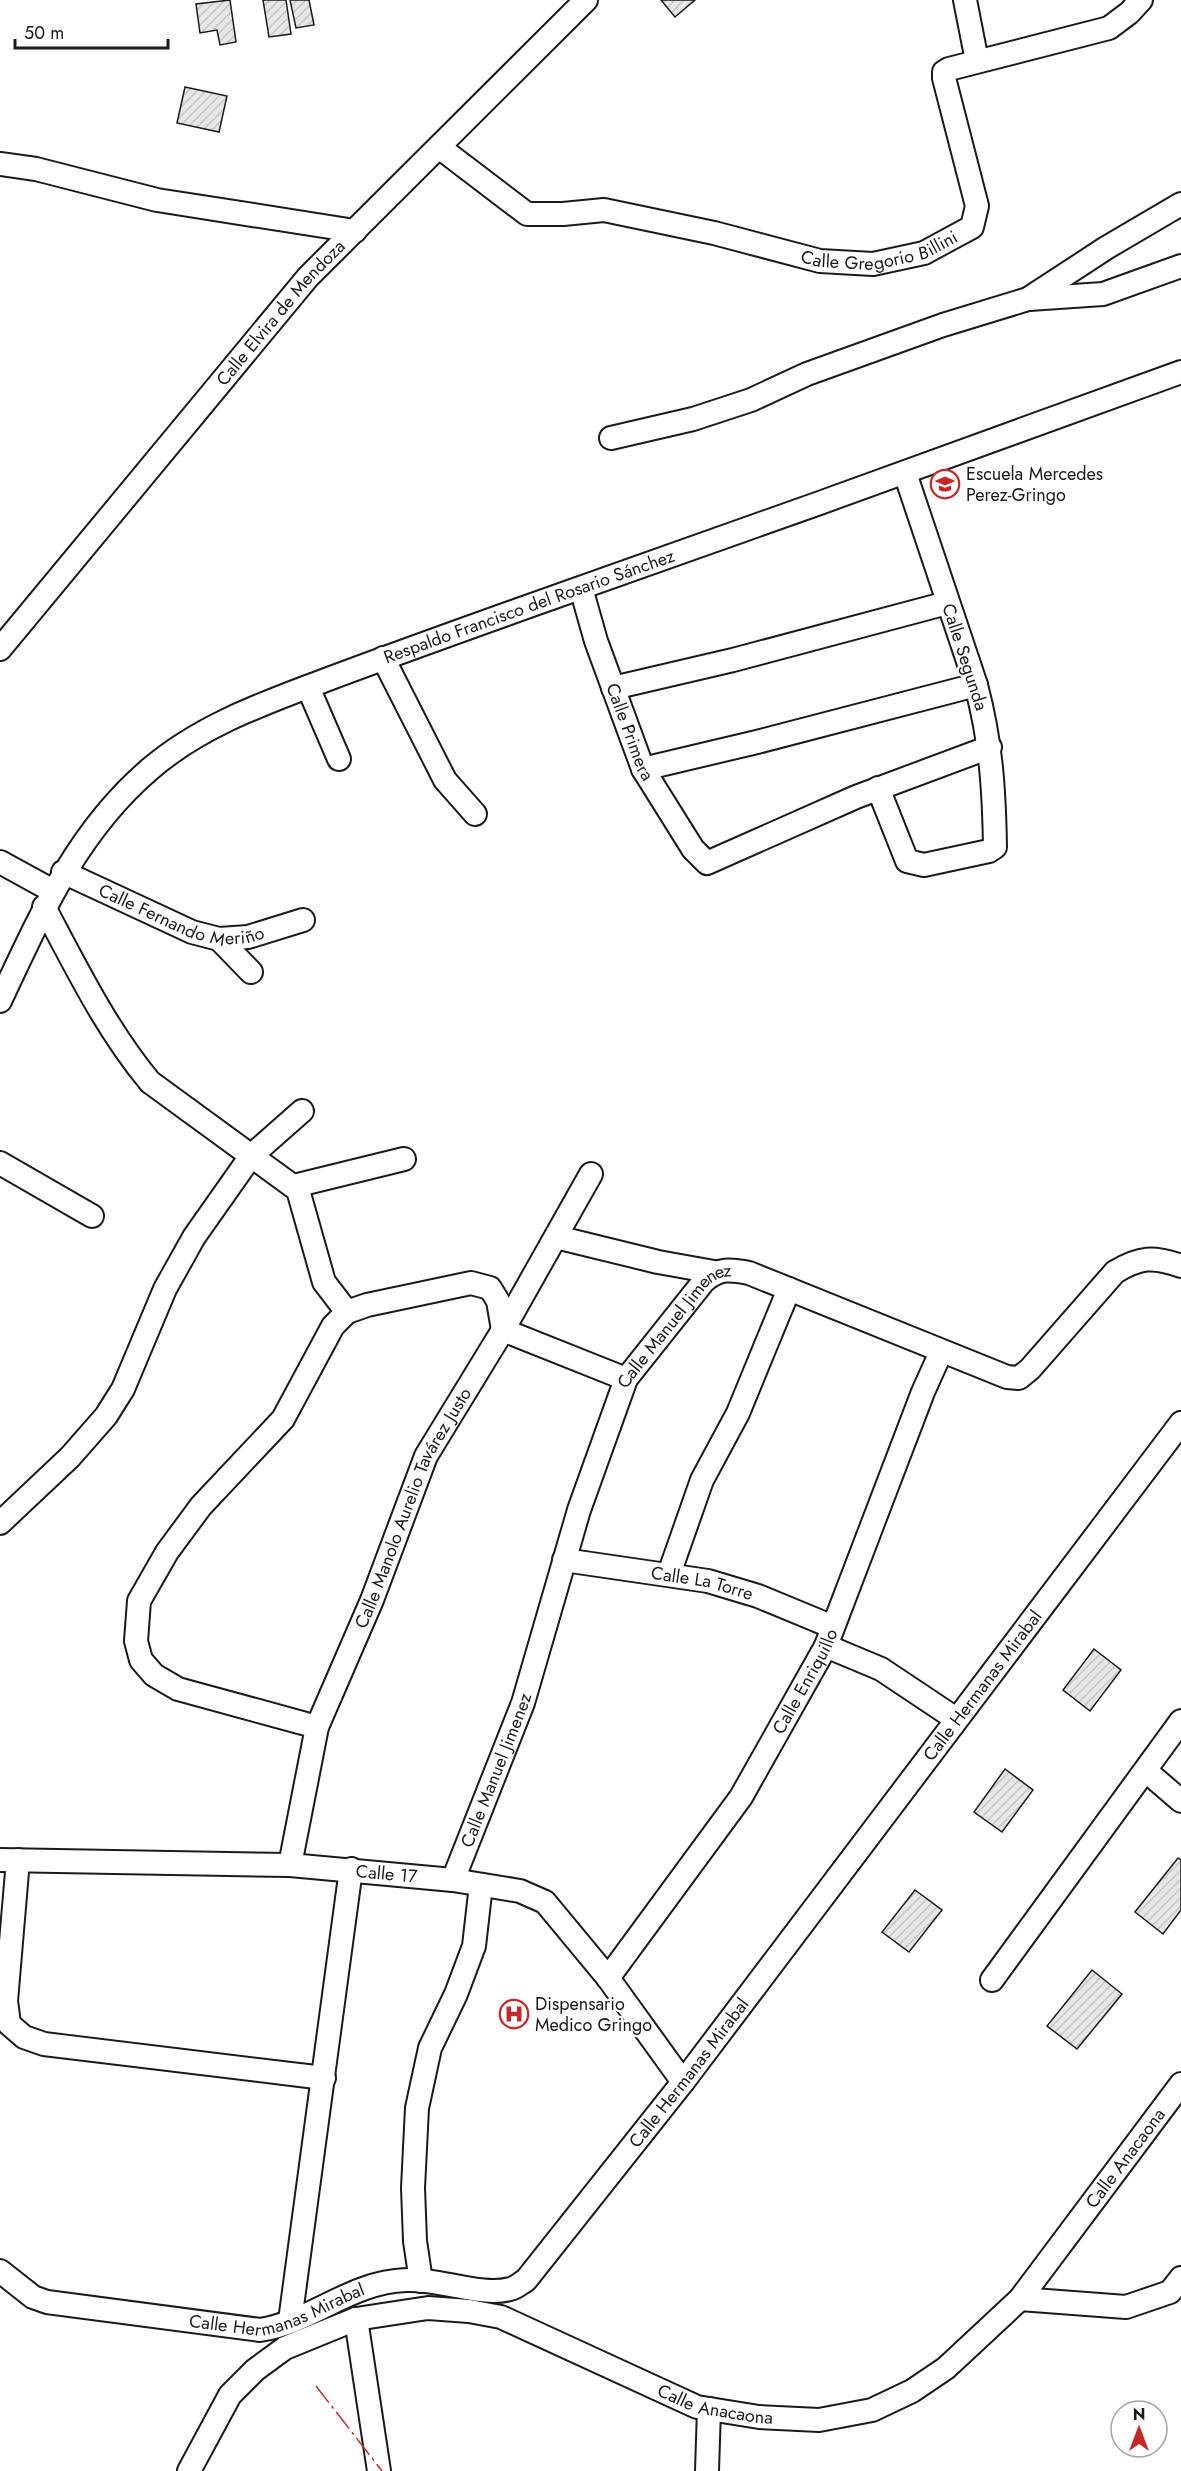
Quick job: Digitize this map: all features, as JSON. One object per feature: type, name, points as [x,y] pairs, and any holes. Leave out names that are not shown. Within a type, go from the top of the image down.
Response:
[{"type":"street","name":"Calle Elvira de Mendoza","points":[[0,649],[308,278],[586,0]]},
{"type":"street","points":[[965,0],[977,62]]},
{"type":"street","name":"Calle Gregorio Billini","points":[[439,147],[488,187],[527,213],[563,214],[604,210],[714,233],[820,261],[873,264],[924,253],[972,227],[976,206],[944,72],[1109,28],[1129,13],[1141,0]]},
{"type":"street","points":[[0,164],[36,169],[157,200],[355,231]]},
{"type":"street","points":[[1028,299],[1106,248],[1181,204]]},
{"type":"street","points":[[611,438],[693,419],[732,407],[807,374],[943,325],[1028,299],[1103,294],[1181,266]]},
{"type":"street","name":"Respaldo Francisco del Rosario Sánchez","points":[[0,1001],[53,890],[83,842],[120,796],[152,767],[194,737],[255,706],[383,658],[905,473],[1181,372]]},
{"type":"street","name":"Calle Segunda","points":[[878,788],[907,861],[914,864],[934,863],[989,851],[995,847],[994,784],[990,747],[976,685],[905,473]]},
{"type":"street","name":"Calle Primera","points":[[581,588],[613,688],[643,769],[693,849],[704,861],[711,863],[878,788]]},
{"type":"street","points":[[613,688],[734,660],[947,603]]},
{"type":"street","points":[[383,658],[445,780],[475,814]]},
{"type":"street","points":[[643,769],[976,685]]},
{"type":"street","points":[[308,687],[339,759]]},
{"type":"street","points":[[878,788],[990,747]]},
{"type":"street","name":"Calle Fernando Meriño","points":[[0,862],[53,890],[219,939],[248,937],[303,921]]},
{"type":"street","points":[[53,890],[101,1013],[133,1061],[150,1082],[170,1098],[294,1186],[301,1196],[325,1284],[347,1312]]},
{"type":"street","points":[[219,939],[251,972]]},
{"type":"street","points":[[0,1523],[70,1457],[106,1416],[123,1389],[165,1288],[194,1237],[251,1156],[302,1112]]},
{"type":"street","points":[[294,1186],[404,1158]]},
{"type":"street","points":[[0,1163],[92,1216]]},
{"type":"street","name":"Calle Manolo Aurelio Tavárez Justo","points":[[290,1865],[317,1727],[372,1600],[426,1456],[503,1329],[591,1174]]},
{"type":"street","points":[[556,1237],[658,1262],[714,1272]]},
{"type":"street","name":"Calle Manuel Jimenez","points":[[453,1880],[523,1703],[579,1510],[626,1379],[704,1281],[714,1272],[728,1269],[749,1273],[941,1352],[1007,1377],[1019,1378],[1030,1370],[1114,1272],[1133,1261],[1160,1258],[1181,1266]]},
{"type":"street","points":[[317,1727],[178,1689],[154,1675],[141,1660],[135,1641],[139,1601],[167,1552],[201,1506],[283,1419],[333,1326],[347,1312],[367,1305],[471,1283],[490,1288],[498,1301],[503,1329],[626,1379]]},
{"type":"street","points":[[669,1574],[702,1480],[738,1413],[789,1289]]},
{"type":"street","name":"Calle Enriquillo","points":[[608,1978],[741,1797],[829,1636],[923,1392],[941,1352]]},
{"type":"street","name":"Calle Hermanas Mirabal","points":[[0,2271],[33,2296],[47,2302],[260,2330],[276,2328],[367,2285],[406,2280],[495,2291],[512,2289],[526,2280],[683,2082],[1181,1423]]},
{"type":"street","name":"Calle La Torre","points":[[564,1560],[708,1581],[758,1596],[829,1636],[956,1719]]},
{"type":"street","points":[[992,1980],[1181,1721]]},
{"type":"street","points":[[1146,1771],[1181,1801]]},
{"type":"street","points":[[9,1860],[6,2001],[9,2024],[24,2037],[44,2044],[324,2078]]},
{"type":"street","name":"Calle 17","points":[[9,1860],[290,1865],[453,1880],[520,1891],[545,1902],[608,1978],[683,2082]]},
{"type":"street","points":[[290,2321],[351,1869]]},
{"type":"street","points":[[421,2281],[415,2241],[412,2188],[417,2108],[430,2048],[456,1994],[474,1946],[481,1885]]},
{"type":"street","name":"Calle Anacaona","points":[[189,2471],[230,2395],[255,2370],[285,2348],[356,2319],[428,2308],[469,2311],[501,2317],[697,2407],[759,2417],[819,2420],[872,2410],[912,2391],[946,2368],[1020,2299],[1181,2084]]},
{"type":"street","points":[[1020,2299],[1126,2307],[1170,2292],[1181,2278]]},
{"type":"street","points":[[356,2319],[379,2471]]},
{"type":"street","points":[[707,2471],[709,2409]]},
{"type":"building","points":[[230,0],[236,42],[220,45],[217,30],[200,33],[196,4]]},
{"type":"building","points":[[263,0],[286,0],[291,34],[269,37]]},
{"type":"building","points":[[290,0],[309,0],[314,25],[296,28]]},
{"type":"building","points":[[661,0],[695,0],[675,17]]},
{"type":"building","points":[[185,87],[227,96],[219,132],[177,123]]},
{"type":"building","points":[[1094,1649],[1121,1670],[1090,1711],[1063,1690]]},
{"type":"building","points":[[1005,1769],[1033,1790],[1002,1832],[974,1812]]},
{"type":"building","points":[[1178,1858],[1181,1860],[1181,1910],[1163,1934],[1135,1912]]},
{"type":"building","points":[[915,1890],[942,1910],[909,1952],[882,1932]]},
{"type":"building","points":[[1092,1970],[1122,1994],[1077,2049],[1047,2026]]},
{"type":"power","points":[[316,2386],[382,2471]]},
{"type":"place","name":"Escuela Mercedes Perez-Gringo","points":[[945,484]]},
{"type":"place","name":"Dispensario Medico Gringo","points":[[514,2014]]}]
